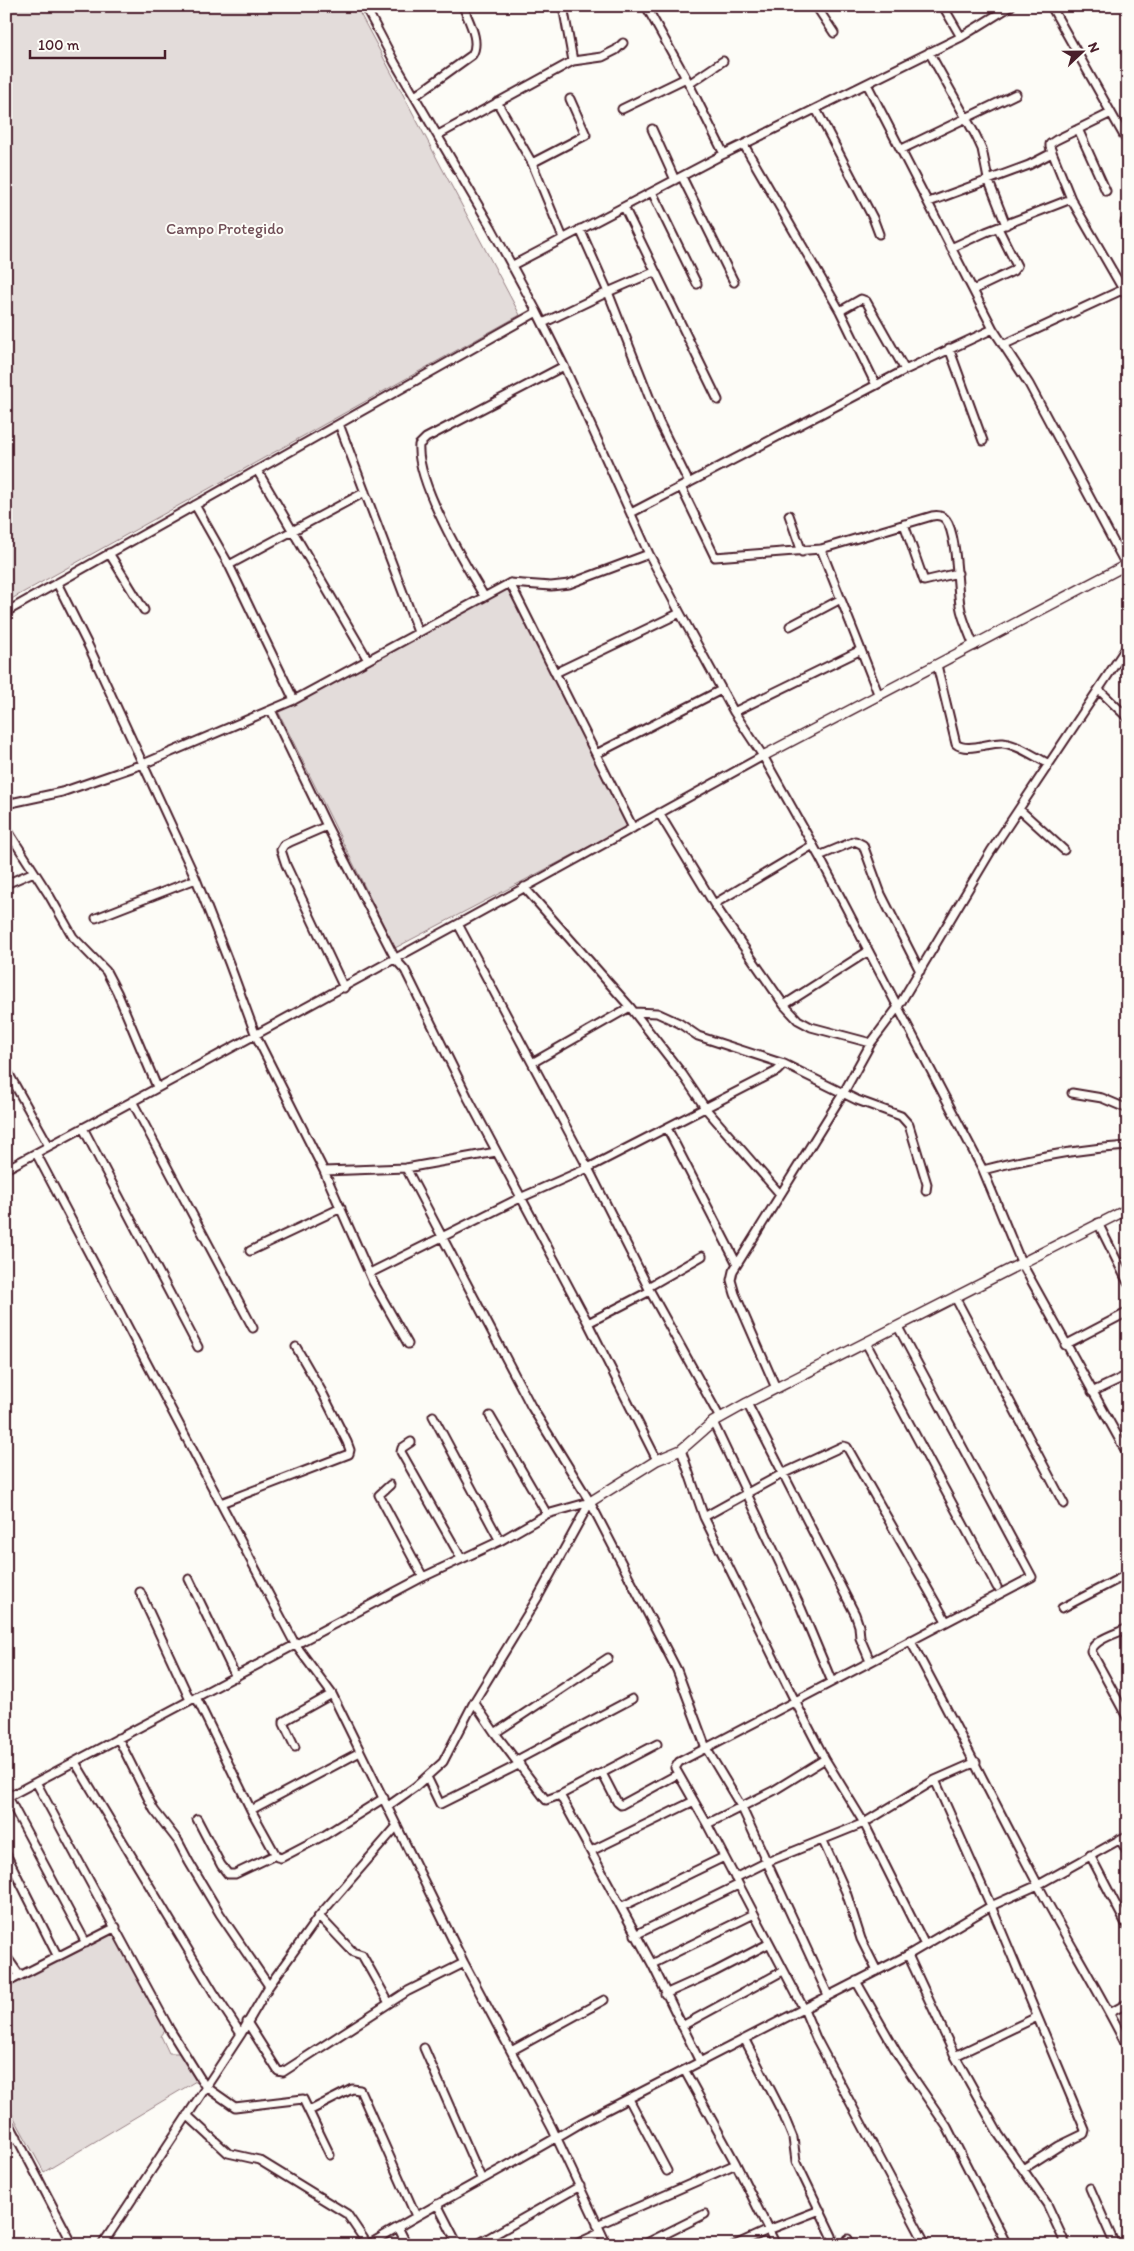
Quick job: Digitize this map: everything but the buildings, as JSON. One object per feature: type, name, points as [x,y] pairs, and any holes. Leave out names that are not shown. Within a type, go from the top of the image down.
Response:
[{"type":"street","points":[[366,6],[394,63],[438,135],[537,312],[564,366],[649,554],[721,690],[763,756],[819,856],[867,952],[984,1170],[1021,1262],[1065,1345],[1124,1442],[1128,1455]]},
{"type":"street","points":[[415,96],[475,50],[476,42],[463,6]]},
{"type":"street","points":[[563,6],[573,61]]},
{"type":"street","points":[[646,6],[688,81],[724,154]]},
{"type":"street","points":[[816,6],[834,33]]},
{"type":"street","points":[[943,6],[961,36]]},
{"type":"street","points":[[511,266],[724,154],[961,36],[1011,6]]},
{"type":"street","points":[[1051,6],[1128,143]]},
{"type":"street","points":[[438,135],[573,61],[602,56],[616,50],[623,44]]},
{"type":"street","points":[[929,52],[982,149],[988,179],[1006,225]]},
{"type":"street","points":[[622,109],[688,81],[724,61]]},
{"type":"street","points":[[6,1169],[396,960],[524,887],[763,756],[1127,565],[1029,384],[993,329],[867,84]]},
{"type":"street","points":[[902,149],[1016,94]]},
{"type":"street","points":[[532,163],[586,135],[570,99]]},
{"type":"street","points":[[497,102],[532,163],[563,238]]},
{"type":"street","points":[[816,109],[873,218],[879,234]]},
{"type":"street","points":[[1111,113],[1050,144],[1071,199],[1128,298]]},
{"type":"street","points":[[652,129],[734,282]]},
{"type":"street","points":[[1078,129],[1106,192]]},
{"type":"street","points":[[744,145],[840,311],[876,385]]},
{"type":"street","points":[[929,202],[1029,165],[1052,153]]},
{"type":"street","points":[[652,192],[697,284]]},
{"type":"street","points":[[951,248],[1071,199]]},
{"type":"street","points":[[624,207],[718,400]]},
{"type":"street","points":[[973,290],[1013,271],[1017,266],[998,228]]},
{"type":"street","points":[[580,229],[608,292],[659,422],[689,483]]},
{"type":"street","points":[[542,323],[654,272]]},
{"type":"street","points":[[1003,346],[1124,289]]},
{"type":"street","points":[[840,311],[855,301],[861,299],[866,301],[905,370]]},
{"type":"street","points":[[6,612],[537,312]]},
{"type":"street","points":[[631,513],[905,370],[993,329]]},
{"type":"street","points":[[949,348],[983,441]]},
{"type":"street","points":[[484,596],[454,543],[438,509],[421,468],[419,445],[426,438],[564,366]]},
{"type":"street","points":[[339,424],[418,632]]},
{"type":"street","points":[[257,470],[368,660]]},
{"type":"street","points":[[682,487],[715,556],[802,552],[821,549],[932,516],[943,517],[949,527],[958,572],[960,605],[974,646]]},
{"type":"street","points":[[229,565],[365,492]]},
{"type":"street","points":[[195,505],[229,565],[294,700]]},
{"type":"street","points":[[789,515],[802,552]]},
{"type":"street","points":[[904,524],[924,581],[958,572]]},
{"type":"street","points":[[821,549],[879,696]]},
{"type":"street","points":[[109,554],[144,610]]},
{"type":"street","points":[[6,804],[62,792],[143,764],[294,700],[510,583],[551,586],[569,584],[649,554]]},
{"type":"street","points":[[510,583],[554,674],[633,828]]},
{"type":"street","points":[[57,584],[196,879],[256,1036],[324,1171],[370,1274],[408,1344]]},
{"type":"street","points":[[790,626],[841,599]]},
{"type":"street","points":[[554,674],[680,613]]},
{"type":"street","points":[[776,1388],[735,1294],[731,1280],[737,1264],[844,1092],[871,1043],[898,1007],[992,851],[1128,645]]},
{"type":"street","points":[[734,712],[861,650]]},
{"type":"street","points":[[938,665],[956,744],[964,747],[1001,743],[1049,764]]},
{"type":"street","points":[[596,754],[721,690]]},
{"type":"street","points":[[1099,690],[1128,718]]},
{"type":"street","points":[[271,710],[327,826],[396,960],[405,970],[496,1152],[588,1323],[657,1460]]},
{"type":"street","points":[[1019,809],[1064,850]]},
{"type":"street","points":[[659,814],[714,904],[784,1005],[798,1020],[811,1028],[871,1043]]},
{"type":"street","points":[[327,826],[284,845],[281,850],[286,865],[344,988]]},
{"type":"street","points":[[6,828],[73,937],[106,971],[118,992],[157,1088]]},
{"type":"street","points":[[819,856],[855,841],[863,844],[881,894],[920,970]]},
{"type":"street","points":[[714,904],[812,845]]},
{"type":"street","points":[[6,884],[34,872]]},
{"type":"street","points":[[96,918],[196,879]]},
{"type":"street","points":[[524,887],[632,1010],[683,1075],[706,1109],[780,1194]]},
{"type":"street","points":[[458,924],[588,1168],[717,1420],[746,1493],[801,1608],[832,1682]]},
{"type":"street","points":[[784,1005],[867,952]]},
{"type":"street","points":[[532,1064],[632,1010],[657,1013],[679,1023],[698,1036],[784,1064],[857,1100],[904,1118],[909,1125],[925,1177],[926,1191]]},
{"type":"street","points":[[370,1274],[520,1198],[588,1168],[706,1109],[777,1071],[784,1064]]},
{"type":"street","points":[[6,1069],[48,1146]]},
{"type":"street","points":[[1072,1093],[1102,1098],[1128,1110]]},
{"type":"street","points":[[132,1101],[253,1328]]},
{"type":"street","points":[[83,1128],[198,1347]]},
{"type":"street","points":[[667,1128],[737,1264]]},
{"type":"street","points":[[984,1170],[1031,1157],[1067,1151],[1128,1146]]},
{"type":"street","points":[[324,1171],[406,1168],[496,1152]]},
{"type":"street","points":[[36,1153],[295,1644],[332,1694],[464,1963],[557,2138],[607,2245]]},
{"type":"street","points":[[406,1168],[531,1406],[590,1502],[677,1670],[706,1748],[742,1808],[828,1995]]},
{"type":"street","points":[[250,1251],[341,1208]]},
{"type":"street","points":[[86,1943],[7,1798],[423,1577],[500,1541],[548,1514],[590,1502],[657,1460],[680,1450],[717,1420],[747,1403],[1128,1208]]},
{"type":"street","points":[[1098,1223],[1128,1283]]},
{"type":"street","points":[[588,1323],[649,1289],[702,1256]]},
{"type":"street","points":[[955,1297],[1064,1504]]},
{"type":"street","points":[[1065,1345],[1128,1312]]},
{"type":"street","points":[[898,1327],[1032,1577],[706,1748],[675,1768],[707,1824],[768,1944],[804,2009],[820,2047],[926,2245]]},
{"type":"street","points":[[866,1343],[997,1586]]},
{"type":"street","points":[[221,1503],[349,1454],[350,1450],[339,1425],[296,1347]]},
{"type":"street","points":[[1092,1392],[1128,1375]]},
{"type":"street","points":[[747,1403],[855,1614],[860,1638],[870,1661]]},
{"type":"street","points":[[433,1416],[500,1541]]},
{"type":"street","points":[[490,1416],[548,1514]]},
{"type":"street","points":[[411,1442],[401,1452],[461,1558]]},
{"type":"street","points":[[704,1517],[782,1474],[843,1446],[846,1447],[946,1621]]},
{"type":"street","points":[[680,1450],[704,1517],[795,1701],[825,1759],[864,1823],[925,1945]]},
{"type":"street","points":[[390,1485],[379,1495],[423,1577]]},
{"type":"street","points":[[388,1806],[427,1777],[443,1762],[474,1702],[543,1588],[590,1502]]},
{"type":"street","points":[[1062,1608],[1128,1574]]},
{"type":"street","points":[[189,1579],[236,1677]]},
{"type":"street","points":[[140,1592],[193,1699],[275,1855],[281,1858],[306,1846],[384,1798]]},
{"type":"street","points":[[1128,1628],[1097,1642],[1093,1645],[1091,1652],[1128,1719]]},
{"type":"street","points":[[910,1640],[976,1762],[1038,1885],[1110,2013],[1128,2049]]},
{"type":"street","points":[[495,1733],[608,1658]]},
{"type":"street","points":[[295,1747],[283,1723],[284,1720],[332,1694]]},
{"type":"street","points":[[427,1777],[440,1804],[632,1699]]},
{"type":"street","points":[[474,1702],[546,1800],[560,1795],[657,1744]]},
{"type":"street","points":[[118,1738],[154,1810],[178,1841],[220,1914],[269,1986]]},
{"type":"street","points":[[251,1810],[360,1752]]},
{"type":"street","points":[[707,1824],[742,1808],[825,1759]]},
{"type":"street","points":[[76,1762],[240,2034]]},
{"type":"street","points":[[735,1878],[767,1862],[864,1823],[935,1780],[976,1762]]},
{"type":"street","points":[[602,1773],[617,1802],[621,1804],[678,1774]]},
{"type":"street","points":[[935,1780],[991,1906],[1085,2130],[1084,2134],[1059,2146],[1023,2170]]},
{"type":"street","points":[[36,1782],[170,2030],[205,2086],[232,2106],[303,2099],[330,2155]]},
{"type":"street","points":[[560,1795],[652,1964],[665,1994],[700,2062]]},
{"type":"street","points":[[591,1851],[694,1801]]},
{"type":"street","points":[[197,1819],[221,1865],[228,1874],[234,1874],[275,1855]]},
{"type":"street","points":[[102,2245],[240,2034],[269,1986],[319,1916],[397,1826]]},
{"type":"street","points":[[186,2114],[228,2153],[259,2160],[347,2214],[368,2245],[481,2178],[557,2138],[581,2123],[908,1955],[991,1906],[1038,1885],[1128,1835]]},
{"type":"street","points":[[1120,1839],[1128,1854]]},
{"type":"street","points":[[823,1841],[846,1892],[860,1938],[877,1971]]},
{"type":"street","points":[[6,1854],[58,1957]]},
{"type":"street","points":[[1090,1855],[1128,1928]]},
{"type":"street","points":[[622,1907],[724,1857]]},
{"type":"street","points":[[635,1935],[738,1885]]},
{"type":"street","points":[[652,1964],[754,1914]]},
{"type":"street","points":[[319,1916],[353,1952],[362,1956],[389,2002]]},
{"type":"street","points":[[6,1983],[116,1927]]},
{"type":"street","points":[[665,1994],[714,1972],[768,1944]]},
{"type":"street","points":[[908,1955],[956,2056],[999,2135],[1047,2204],[1066,2245]]},
{"type":"street","points":[[6,1956],[20,1976]]},
{"type":"street","points":[[247,2022],[278,2071],[282,2072],[389,2002],[464,1963]]},
{"type":"street","points":[[682,2026],[783,1971]]},
{"type":"street","points":[[856,1981],[900,2058],[947,2127],[1007,2245]]},
{"type":"street","points":[[511,2051],[604,2000]]},
{"type":"street","points":[[1110,2013],[1128,2003]]},
{"type":"street","points":[[956,2056],[1037,2017]]},
{"type":"street","points":[[745,2040],[794,2138],[796,2161],[832,2236]]},
{"type":"street","points":[[424,2048],[481,2178]]},
{"type":"street","points":[[685,2071],[736,2164],[776,2245]]},
{"type":"street","points":[[309,2111],[352,2090],[360,2090],[416,2216]]},
{"type":"street","points":[[629,2099],[667,2171]]},
{"type":"street","points":[[6,2117],[73,2245]]},
{"type":"street","points":[[6,2142],[17,2137]]},
{"type":"street","points":[[597,2225],[736,2164]]},
{"type":"street","points":[[476,2245],[580,2186]]},
{"type":"street","points":[[1090,2188],[1115,2245]]},
{"type":"street","points":[[437,2204],[458,2245]]},
{"type":"street","points":[[735,2245],[820,2210]]},
{"type":"street","points":[[643,2245],[705,2214]]},
{"type":"street","points":[[398,2227],[407,2245]]},
{"type":"street","points":[[574,2245],[600,2233]]},
{"type":"green space","name":"Campo Protegido","points":[[6,6],[356,6],[520,315],[6,602]]},
{"type":"green space","points":[[513,586],[634,823],[395,948],[276,707],[381,656]]},
{"type":"green space","points":[[115,1931],[167,2028],[161,2036],[169,2053],[182,2053],[196,2081],[44,2172],[6,2103],[6,1987]]}]
